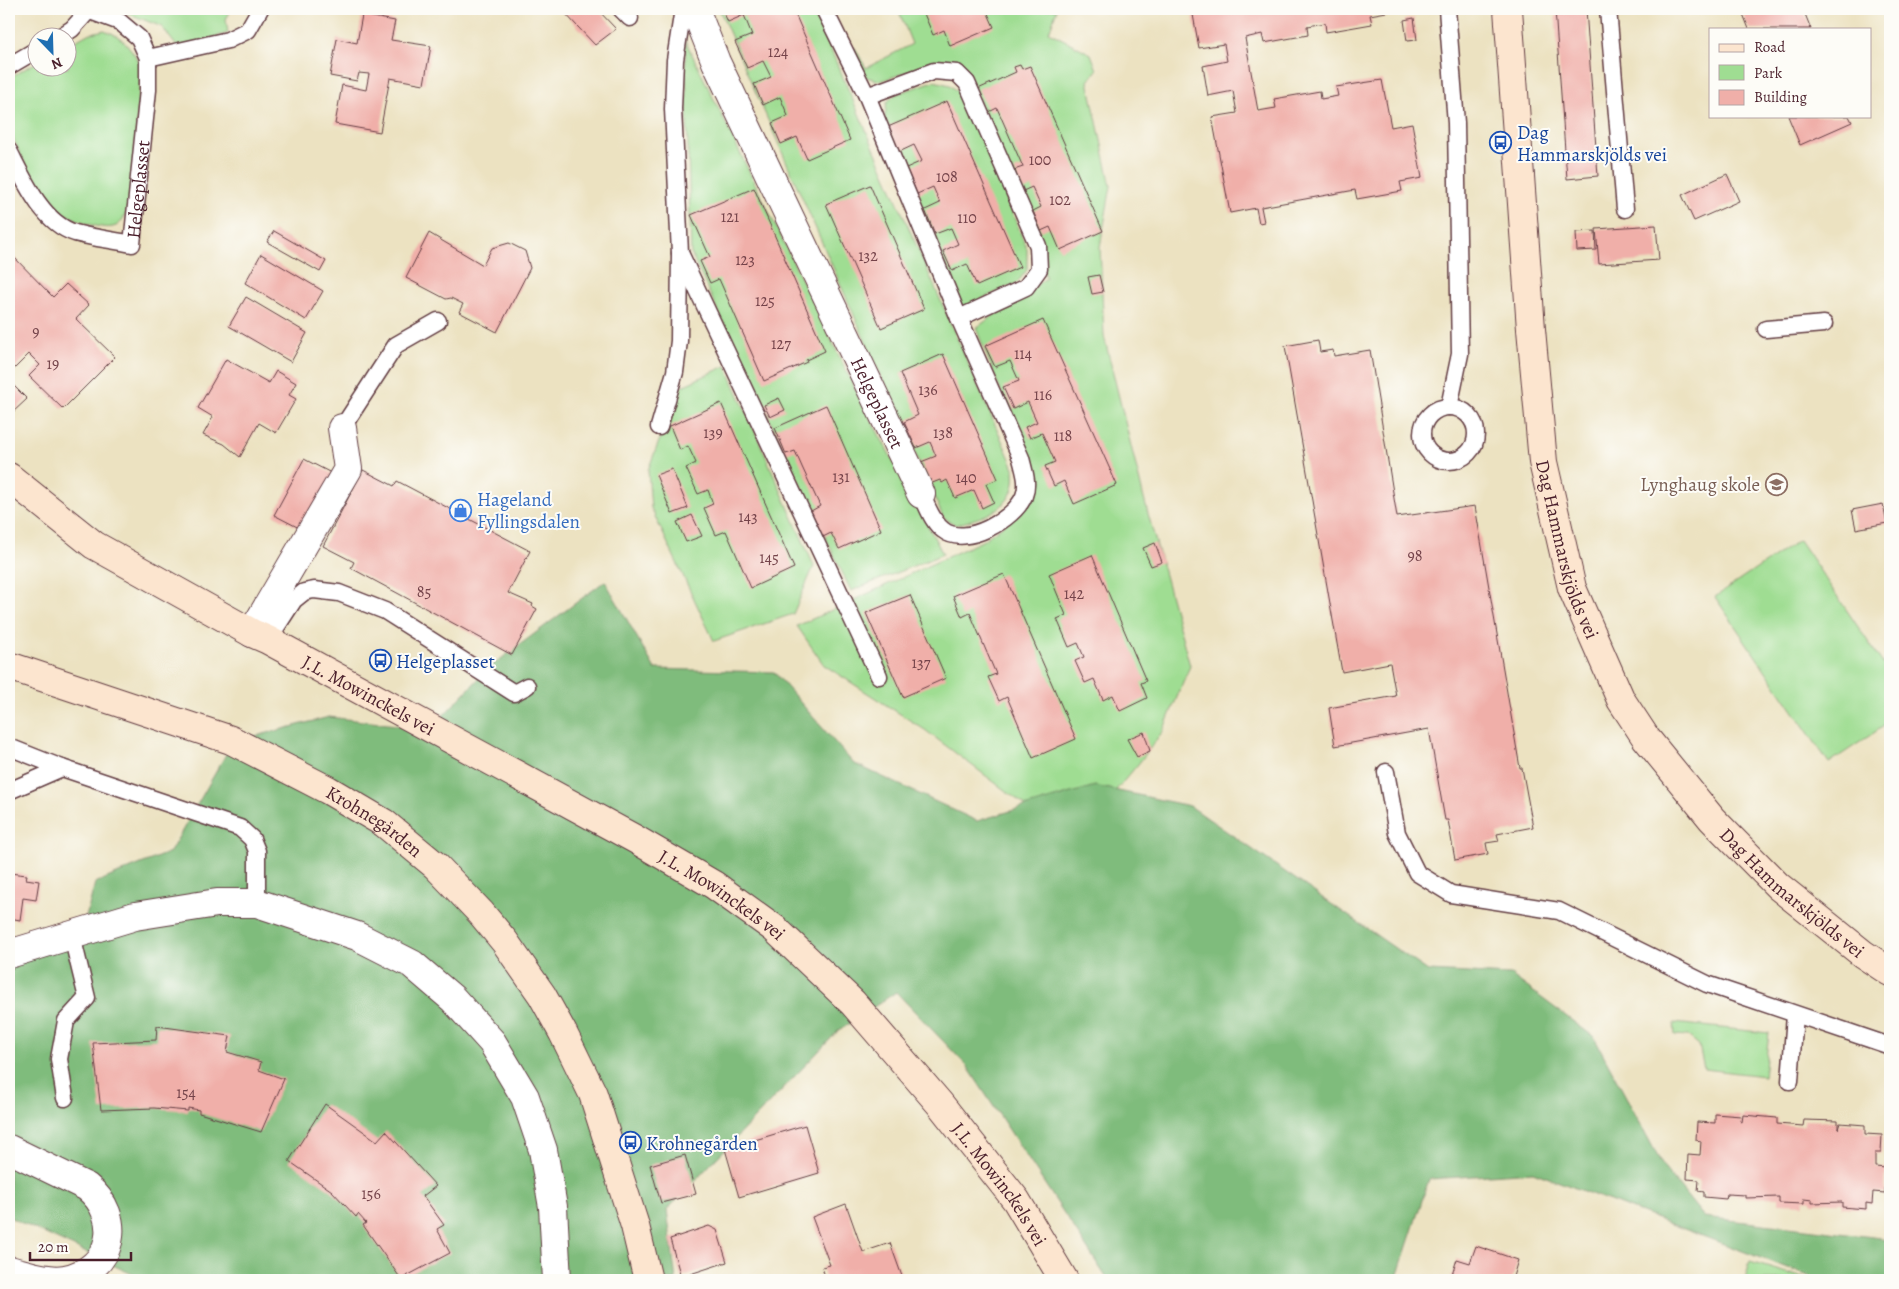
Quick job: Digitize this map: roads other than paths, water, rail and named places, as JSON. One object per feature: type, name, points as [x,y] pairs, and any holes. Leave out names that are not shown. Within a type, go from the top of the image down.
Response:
[{"type":"main road","name":"Dag Hammarskjölds vei","points":[[1508,9],[1531,329],[1543,462],[1572,588],[1621,700],[1646,738],[1712,819],[1778,886],[1855,948],[1890,972]]},
{"type":"main road","name":"J.L. Mowinckels vei","points":[[9,477],[94,545],[635,839],[714,885],[775,929],[852,1003],[940,1104],[1016,1200],[1064,1280]]},
{"type":"main road","name":"Krohnegården","points":[[9,666],[231,740],[328,790],[384,823],[436,866],[481,913],[505,942],[542,995],[563,1033],[593,1094],[635,1226],[648,1280]]},
{"type":"street","name":"Helgeplasset","points":[[695,9],[716,62],[921,494]]},
{"type":"street","points":[[260,636],[348,470],[342,428]]},
{"type":"street","points":[[9,954],[135,916],[217,903],[258,904],[357,936],[412,964],[453,999],[492,1042],[525,1096],[543,1150],[553,1207],[557,1280]]},
{"type":"street","points":[[9,1149],[87,1187],[105,1207],[109,1219],[110,1237],[106,1251],[93,1267],[76,1276],[63,1279],[36,1277],[9,1270]]},
{"type":"lane","name":"Helgeplasset","points":[[9,151],[31,196],[54,220],[73,232],[132,244],[148,90],[148,58],[139,38],[120,22],[88,9],[73,28]]},
{"type":"lane","points":[[148,58],[228,40],[248,30],[260,9]]},
{"type":"lane","points":[[658,426],[675,372],[679,341],[680,253],[673,109],[674,60],[683,9]]},
{"type":"lane","name":"Helgeplasset","points":[[824,9],[867,96],[959,318],[1021,458],[1026,481],[1024,497],[1009,517],[989,529],[965,536],[955,536],[943,530],[921,494]]},
{"type":"lane","points":[[1448,9],[1456,123],[1455,196],[1460,354],[1449,407]]},
{"type":"lane","points":[[1608,9],[1625,209]]},
{"type":"lane","points":[[9,66],[28,55]]},
{"type":"lane","points":[[867,96],[934,71],[957,73],[967,83],[1038,246],[1039,270],[1026,287],[959,318]]},
{"type":"lane","points":[[680,253],[879,676]]},
{"type":"lane","points":[[342,428],[396,345],[438,321]]},
{"type":"lane","points":[[1766,329],[1824,324]]},
{"type":"lane","points":[[260,636],[304,592],[314,590],[339,594],[385,610],[514,693],[527,686]]},
{"type":"lane","points":[[9,747],[62,768],[240,828],[252,839],[257,851],[258,904]]},
{"type":"lane","points":[[9,791],[62,768]]},
{"type":"lane","points":[[1386,772],[1398,833],[1417,873],[1451,894],[1558,911],[1707,984],[1890,1046]]},
{"type":"lane","points":[[65,1098],[60,1058],[66,1021],[87,998],[72,936]]},
{"type":"lane","points":[[1790,1081],[1795,1015]]},
{"type":"place","name":"Dag Hammarskjölds vei","points":[[1501,143]]},
{"type":"place","name":"Lynghaug skole","points":[[1776,484]]},
{"type":"place","name":"Hageland Fyllingsdalen","points":[[461,510]]},
{"type":"place","name":"Helgeplasset","points":[[380,661]]},
{"type":"place","name":"Krohnegården","points":[[630,1143]]}]
